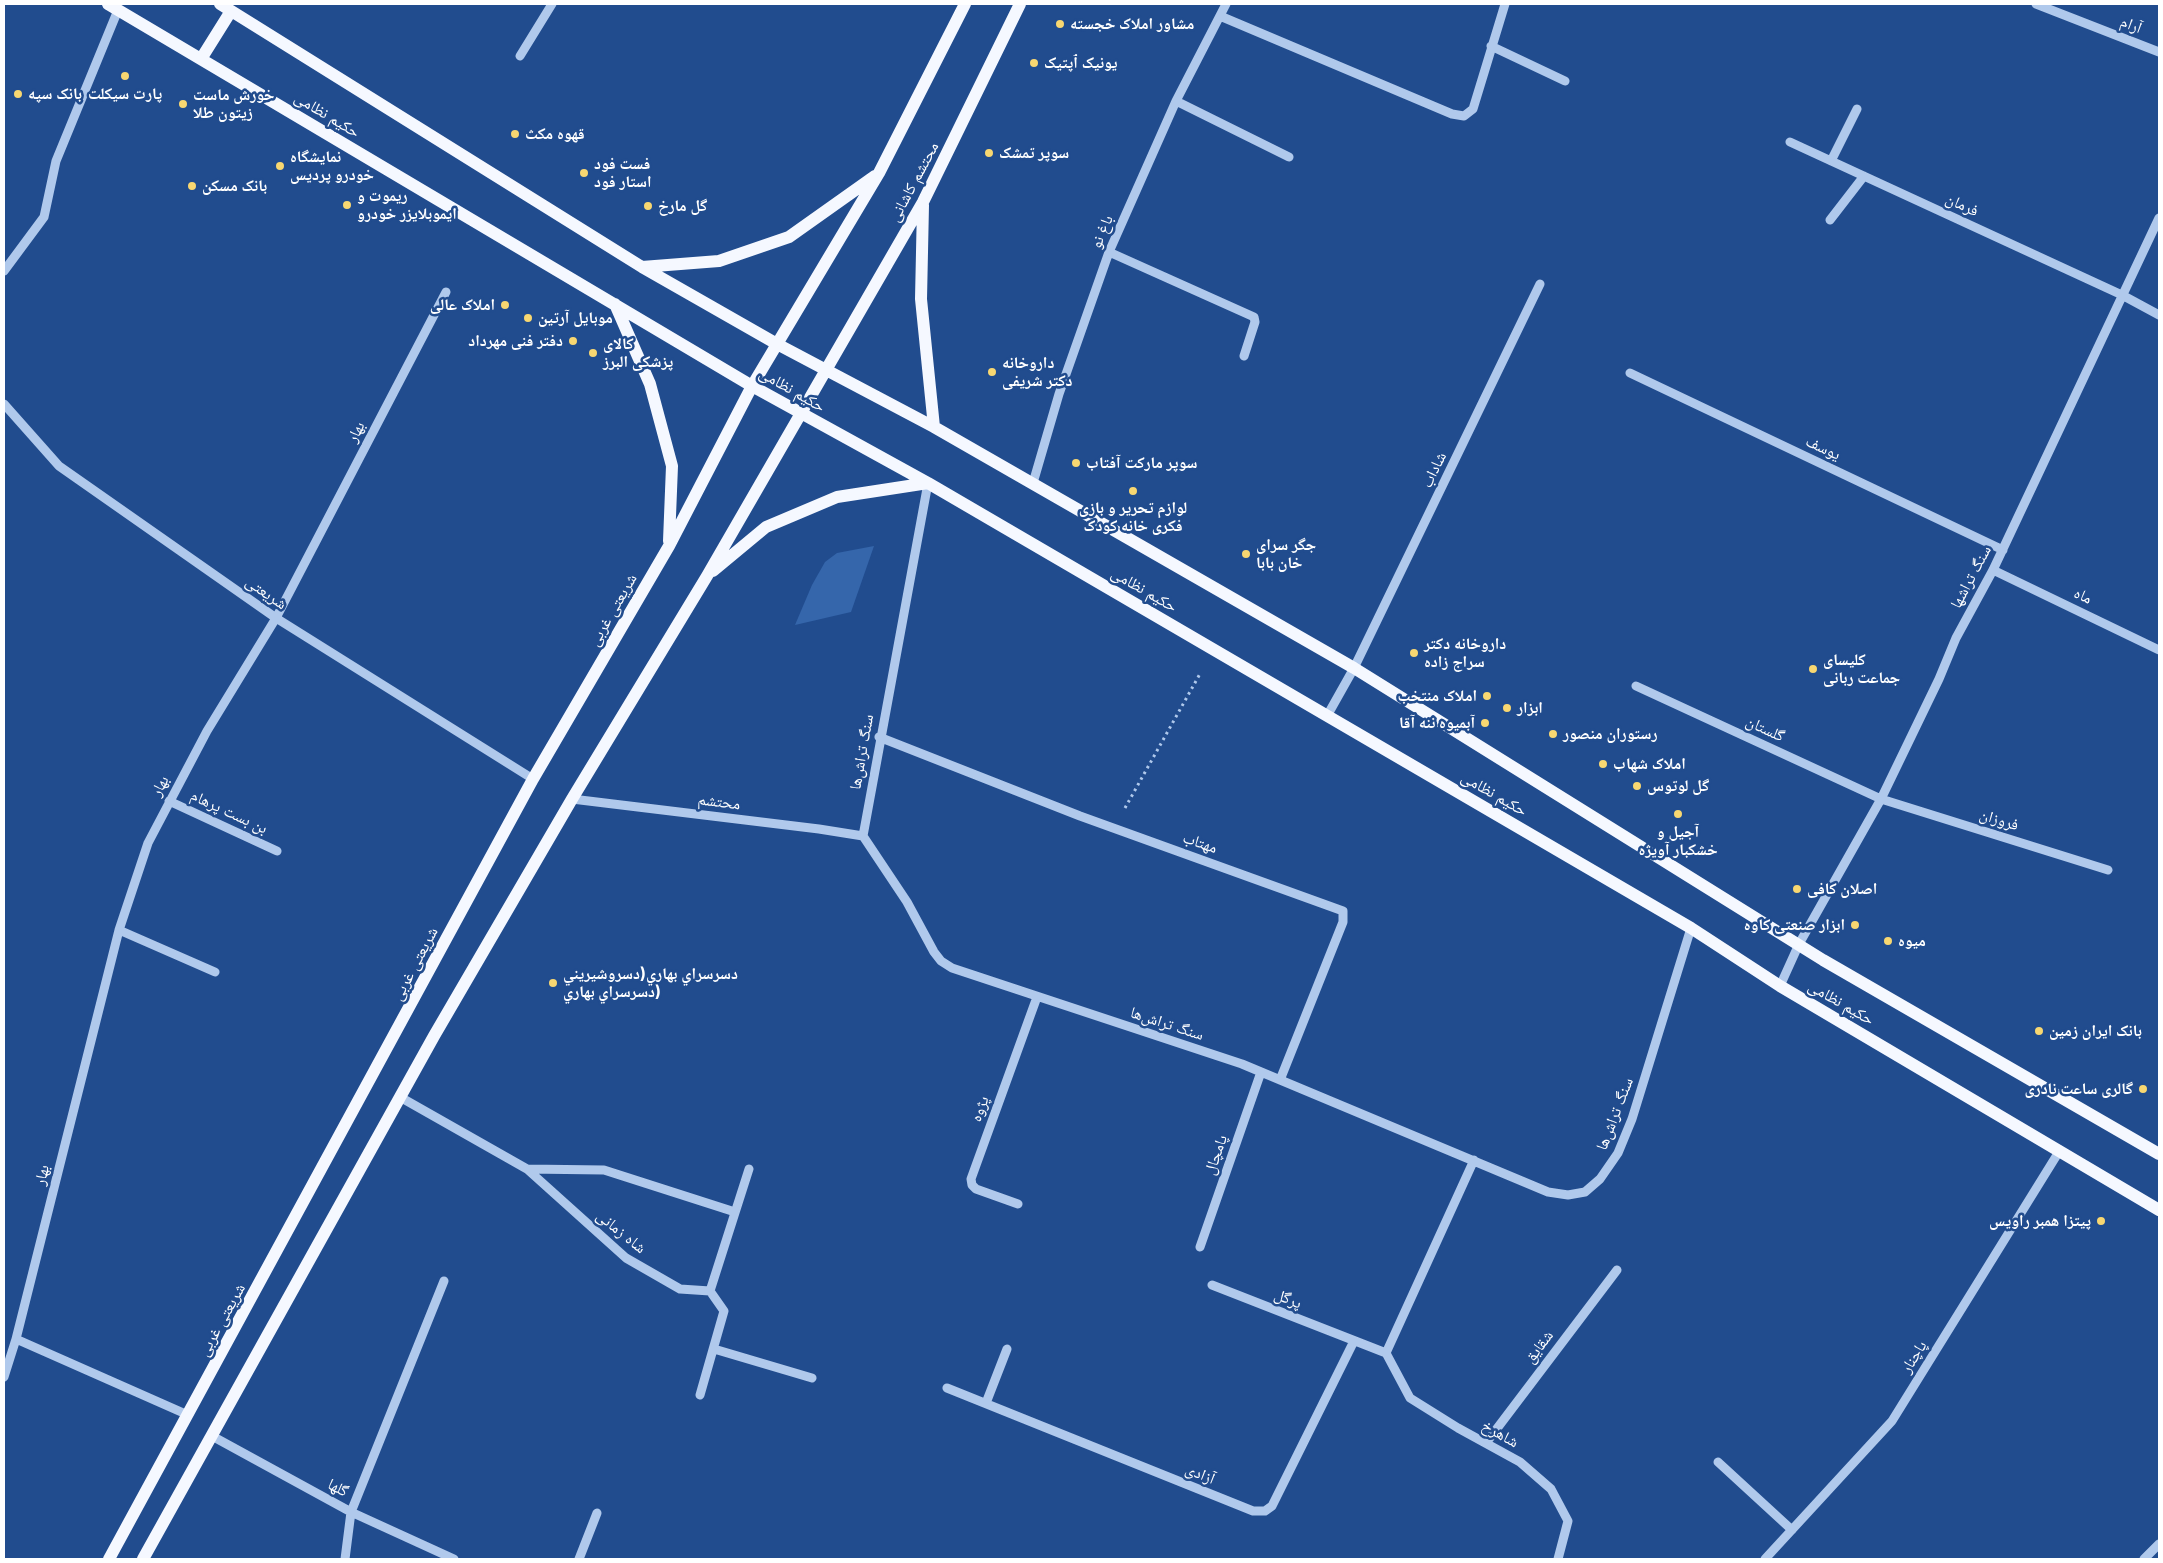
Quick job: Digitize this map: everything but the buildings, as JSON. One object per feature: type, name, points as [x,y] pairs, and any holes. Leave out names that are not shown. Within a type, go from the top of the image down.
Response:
[{"type":"main road","name":"حکیم نظامی","points":[[220,4],[642,268],[777,344],[934,427],[1354,668],[1799,944],[2159,1154]]},
{"type":"main road","points":[[777,344],[879,173],[965,4]]},
{"type":"main road","name":"محتشم کاشانی","points":[[800,414],[924,202],[1020,4]]},
{"type":"main road","name":"حکیم نظامی","points":[[113,7],[752,386],[928,483],[1691,928],[1780,986],[2159,1210]]},
{"type":"main road","points":[[201,59],[231,11]]},
{"type":"main road","points":[[642,268],[720,262],[789,238],[879,173]]},
{"type":"main road","points":[[924,202],[921,299],[934,427]]},
{"type":"main road","points":[[615,304],[650,384],[672,466],[669,546]]},
{"type":"main road","name":"شریعتی غربی","points":[[109,1559],[533,779],[669,546],[752,386],[777,344]]},
{"type":"main road","points":[[143,1559],[400,1097],[572,799],[707,576],[800,414]]},
{"type":"main road","points":[[707,576],[766,528],[837,497],[928,483]]},
{"type":"street","points":[[520,56],[552,4]]},
{"type":"street","name":"باغ نو","points":[[1033,483],[1059,394],[1109,252],[1176,101],[1226,4]]},
{"type":"street","points":[[1220,16],[1452,114],[1464,116],[1473,109],[1505,4]]},
{"type":"street","name":"آرام","points":[[2036,4],[2159,52]]},
{"type":"street","points":[[4,271],[44,217],[56,161],[113,7]]},
{"type":"street","points":[[1492,46],[1564,81]]},
{"type":"street","points":[[1176,101],[1289,157]]},
{"type":"street","points":[[1831,161],[1857,109]]},
{"type":"street","name":"فرمان","points":[[1790,142],[2122,295]]},
{"type":"street","points":[[1830,220],[1864,176]]},
{"type":"street","name":"سنگ تراشها","points":[[1780,986],[1799,944],[1881,799],[1939,679],[1956,638],[1993,570],[2159,218]]},
{"type":"street","points":[[1109,252],[1254,317],[1255,322],[1244,356]]},
{"type":"street","name":"شاداب","points":[[1327,716],[1354,668],[1540,284]]},
{"type":"street","name":"بهار","points":[[4,1377],[16,1339],[119,930],[148,843],[207,730],[276,618],[446,292]]},
{"type":"street","points":[[2122,295],[2159,315]]},
{"type":"street","name":"یوسف","points":[[1630,373],[2002,550]]},
{"type":"street","name":"شریعتی","points":[[4,404],[59,466],[276,618],[533,779]]},
{"type":"street","name":"سنگ تراش‌ها","points":[[928,483],[879,737],[863,836],[907,902],[941,961],[952,968],[1261,1072],[1548,1192],[1568,1195],[1585,1192],[1600,1179],[1618,1153],[1632,1119],[1691,928]]},
{"type":"street","name":"ماه","points":[[1993,570],[2159,650]]},
{"type":"street","name":"گلستان","points":[[1636,686],[1881,799]]},
{"type":"street","name":"مهتاب","points":[[879,737],[1114,828],[1334,906],[1343,911],[1343,922],[1280,1080]]},
{"type":"street","name":"محتشم","points":[[572,799],[863,836]]},
{"type":"street","name":"فروزان","points":[[1881,799],[2108,870]]},
{"type":"street","name":"بن بست پرهام","points":[[169,801],[277,850]]},
{"type":"street","points":[[119,930],[215,972]]},
{"type":"street","name":"پژوه","points":[[1018,1204],[976,1189],[972,1185],[971,1179],[1037,997]]},
{"type":"street","name":"پامچال","points":[[1200,1247],[1261,1072]]},
{"type":"street","name":"شاه زمانی","points":[[400,1097],[527,1169],[626,1258],[680,1289],[710,1291]]},
{"type":"street","name":"پاچنار","points":[[1765,1559],[1892,1421],[2060,1150]]},
{"type":"street","points":[[1386,1353],[1474,1160]]},
{"type":"street","name":"شاه زمانی","points":[[527,1169],[604,1170],[735,1212]]},
{"type":"street","points":[[700,1395],[724,1311],[710,1291],[749,1169]]},
{"type":"street","name":"شقایق","points":[[1486,1443],[1617,1270]]},
{"type":"street","points":[[345,1559],[351,1512],[444,1281]]},
{"type":"street","name":"پرگل","points":[[1212,1285],[1386,1353]]},
{"type":"street","points":[[16,1339],[188,1415]]},
{"type":"street","name":"آزادی","points":[[946,1388],[1253,1511],[1264,1511],[1272,1506],[1354,1341]]},
{"type":"street","points":[[714,1348],[812,1378]]},
{"type":"street","points":[[986,1403],[1007,1349]]},
{"type":"street","name":"شاهرخ","points":[[1386,1353],[1410,1398],[1520,1462],[1551,1490],[1568,1521],[1558,1559]]},
{"type":"street","name":"گلها","points":[[212,1436],[351,1512],[454,1559]]},
{"type":"street","points":[[1718,1462],[1792,1530]]},
{"type":"street","points":[[579,1559],[597,1512]]},
{"type":"street","points":[[2144,1559],[2159,1544]]},
{"type":"path","points":[[1114,828],[1214,650]]},
{"type":"shaded area","points":[[874,546],[851,612],[795,625],[812,585],[825,562],[837,553]]},
{"type":"place","name":"مشاور املاک خجسته","points":[[1060,24]]},
{"type":"place","name":"یونیک ٱپتیک","points":[[1034,63]]},
{"type":"place","name":"پارت سیکلت","points":[[125,76]]},
{"type":"place","name":"بانک سپه","points":[[18,94]]},
{"type":"place","name":"خورش ماست زیتون طلا","points":[[183,104]]},
{"type":"place","name":"قهوه مکث","points":[[515,134]]},
{"type":"place","name":"سوپر تمشک","points":[[989,153]]},
{"type":"place","name":"نمایشگاه خودرو پردیس","points":[[280,166]]},
{"type":"place","name":"فست فود استار فود","points":[[584,173]]},
{"type":"place","name":"بانک مسکن","points":[[192,186]]},
{"type":"place","name":"ریموت و ایموبلایزر خودرو","points":[[347,205]]},
{"type":"place","name":"گل مارخ","points":[[648,206]]},
{"type":"place","name":"املاک عالی","points":[[505,305]]},
{"type":"place","name":"موبایل آرتین","points":[[528,318]]},
{"type":"place","name":"دفتر فنی مهرداد","points":[[573,341]]},
{"type":"place","name":"کالای پزشکی البرز","points":[[593,353]]},
{"type":"place","name":"داروخانه دکتر شریفی","points":[[992,372]]},
{"type":"place","name":"سوپر مارکت آفتاب","points":[[1076,463]]},
{"type":"place","name":"لوازم تحریر و بازی فکری خانه کودک","points":[[1133,491]]},
{"type":"place","name":"جگر سرای خان بابا","points":[[1246,554]]},
{"type":"place","name":"داروخانه دکتر سراج زاده","points":[[1414,653]]},
{"type":"place","name":"کلیسای جماعت ربانی","points":[[1813,669]]},
{"type":"place","name":"املاک منتخب","points":[[1487,696]]},
{"type":"place","name":"ابزار","points":[[1507,708]]},
{"type":"place","name":"آبمیوه ننه آقا","points":[[1485,723]]},
{"type":"place","name":"رستوران منصور","points":[[1553,734]]},
{"type":"place","name":"املاک شهاب","points":[[1603,764]]},
{"type":"place","name":"گل لوتوس","points":[[1637,786]]},
{"type":"place","name":"آجیل و خشکبار آویژه","points":[[1678,814]]},
{"type":"place","name":"اصلان کافی","points":[[1797,889]]},
{"type":"place","name":"ابزار صنعتی کاوه","points":[[1855,925]]},
{"type":"place","name":"میوه","points":[[1888,941]]},
{"type":"place","name":"دسرسراي بهاري(دسروشيريني دسرسراي بهاري)","points":[[553,983]]},
{"type":"place","name":"بانک ایران زمین","points":[[2039,1031]]},
{"type":"place","name":"گالری ساعت نادری","points":[[2143,1089]]},
{"type":"place","name":"پیتزا همبر راویس","points":[[2101,1221]]}]
